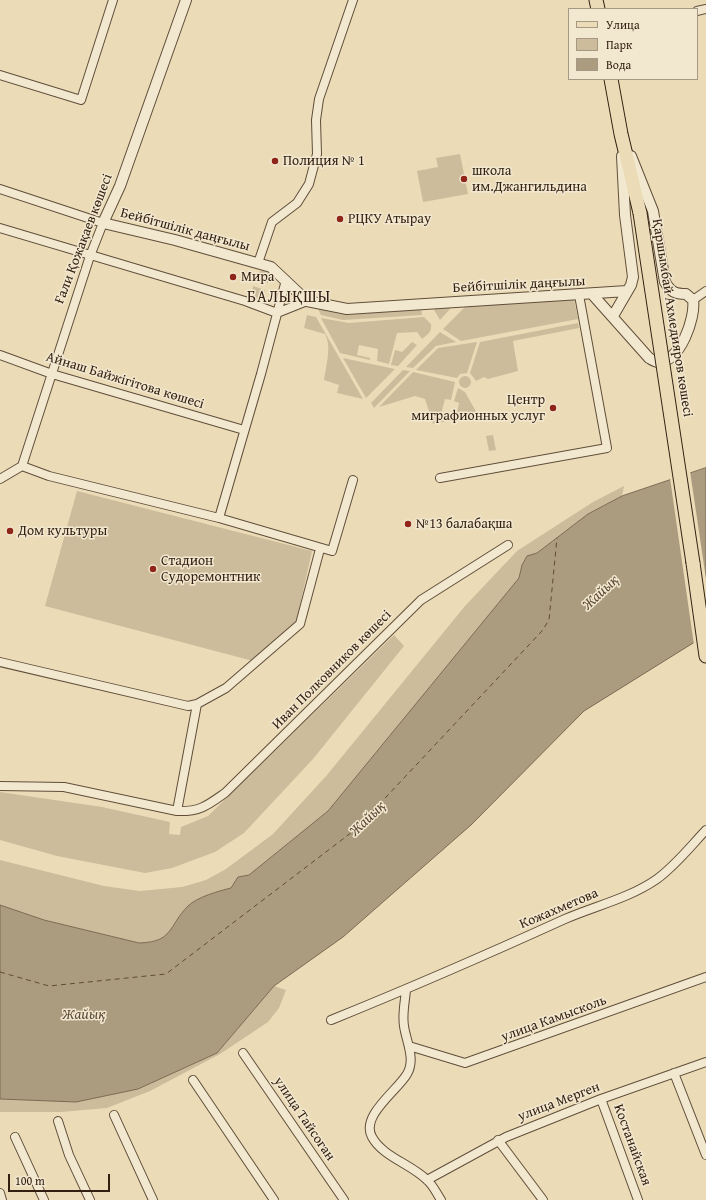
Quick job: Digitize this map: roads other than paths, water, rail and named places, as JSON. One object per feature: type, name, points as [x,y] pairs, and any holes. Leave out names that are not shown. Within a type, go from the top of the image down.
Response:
[{"type":"main road","name":"Қаршымбай Ахмедияров көшесі","points":[[611,80],[621,134],[640,213],[706,656]]},
{"type":"street","points":[[0,75],[81,100],[113,0]]},
{"type":"street","name":"Ғали Қожақаев көшесі","points":[[22,466],[90,256],[120,186],[186,0]]},
{"type":"street","points":[[258,263],[272,222],[297,202],[309,184],[317,154],[316,120],[319,99],[353,0]]},
{"type":"street","points":[[613,316],[633,277],[624,202],[621,134]]},
{"type":"street","points":[[621,134],[653,211],[665,282],[670,291],[677,294],[686,294],[693,300],[706,291]]},
{"type":"street","name":"Бейбітшілік даңғылы","points":[[0,189],[103,223],[175,240],[271,267],[307,301],[346,309],[592,294],[649,358],[657,362],[668,359],[677,353],[684,340],[694,308],[693,300]]},
{"type":"street","points":[[0,228],[245,301],[277,313],[307,301]]},
{"type":"street","points":[[219,518],[261,374],[286,280]]},
{"type":"street","points":[[592,294],[627,291]]},
{"type":"street","points":[[440,478],[607,448],[580,295]]},
{"type":"street","name":"Айнаш Байжігітова көшесі","points":[[0,355],[52,374],[244,430]]},
{"type":"street","points":[[0,479],[22,466],[48,476],[219,518],[320,549],[332,551],[353,480]]},
{"type":"street","name":"Иван Полковников көшесі","points":[[0,786],[64,787],[177,811],[192,812],[205,807],[225,793],[421,600],[508,545]]},
{"type":"street","points":[[0,662],[188,706],[197,704],[226,688],[300,624],[320,549]]},
{"type":"street","points":[[177,811],[197,704]]},
{"type":"street","name":"Кожахметова","points":[[332,1020],[406,990],[573,916],[638,890],[656,880],[670,869],[706,830]]},
{"type":"street","name":"улица Камысколь","points":[[409,1046],[465,1063],[706,977]]},
{"type":"street","points":[[406,990],[403,1010],[404,1026],[409,1046],[410,1063],[408,1073],[372,1116],[369,1128],[371,1136],[378,1145],[427,1180],[441,1200]]},
{"type":"street","name":"улица Тайсоган","points":[[243,1053],[344,1200]]},
{"type":"street","name":"улица Мерген","points":[[427,1180],[498,1140],[602,1099],[706,1062]]},
{"type":"street","points":[[674,1074],[706,1155]]},
{"type":"street","points":[[192,1080],[274,1200]]},
{"type":"street","name":"Костанайская","points":[[602,1099],[638,1200]]},
{"type":"street","points":[[114,1115],[152,1200]]},
{"type":"street","points":[[58,1121],[69,1155],[90,1200]]},
{"type":"street","points":[[15,1138],[44,1200]]},
{"type":"street","points":[[498,1140],[543,1200]]},
{"type":"street","points":[[0,1193],[2,1200]]},
{"type":"water","name":"Жайық","points":[[706,468],[706,635],[584,711],[471,825],[343,937],[274,986],[217,1053],[138,1089],[76,1102],[0,1099],[0,905],[44,920],[139,943],[159,940],[169,932],[188,906],[208,895],[231,888],[238,877],[249,875],[328,811],[519,578],[522,565],[527,556],[537,553],[588,514],[622,496]]},
{"type":"place","name":"Полиция № 1","points":[[275,161]]},
{"type":"place","name":"школа им.Джангильдина","points":[[464,179]]},
{"type":"place","name":"РЦКУ Атырау","points":[[340,219]]},
{"type":"place","name":"Мира","points":[[233,277]]},
{"type":"place","name":"Центр миграфионных услуг","points":[[553,408]]},
{"type":"place","name":"№13 балабақша","points":[[408,524]]},
{"type":"place","name":"Дом культуры","points":[[10,531]]},
{"type":"place","name":"Стадион Судоремонтник","points":[[153,569]]},
{"type":"district","name":"БАЛЫҚШЫ","points":[[289,298]]}]
